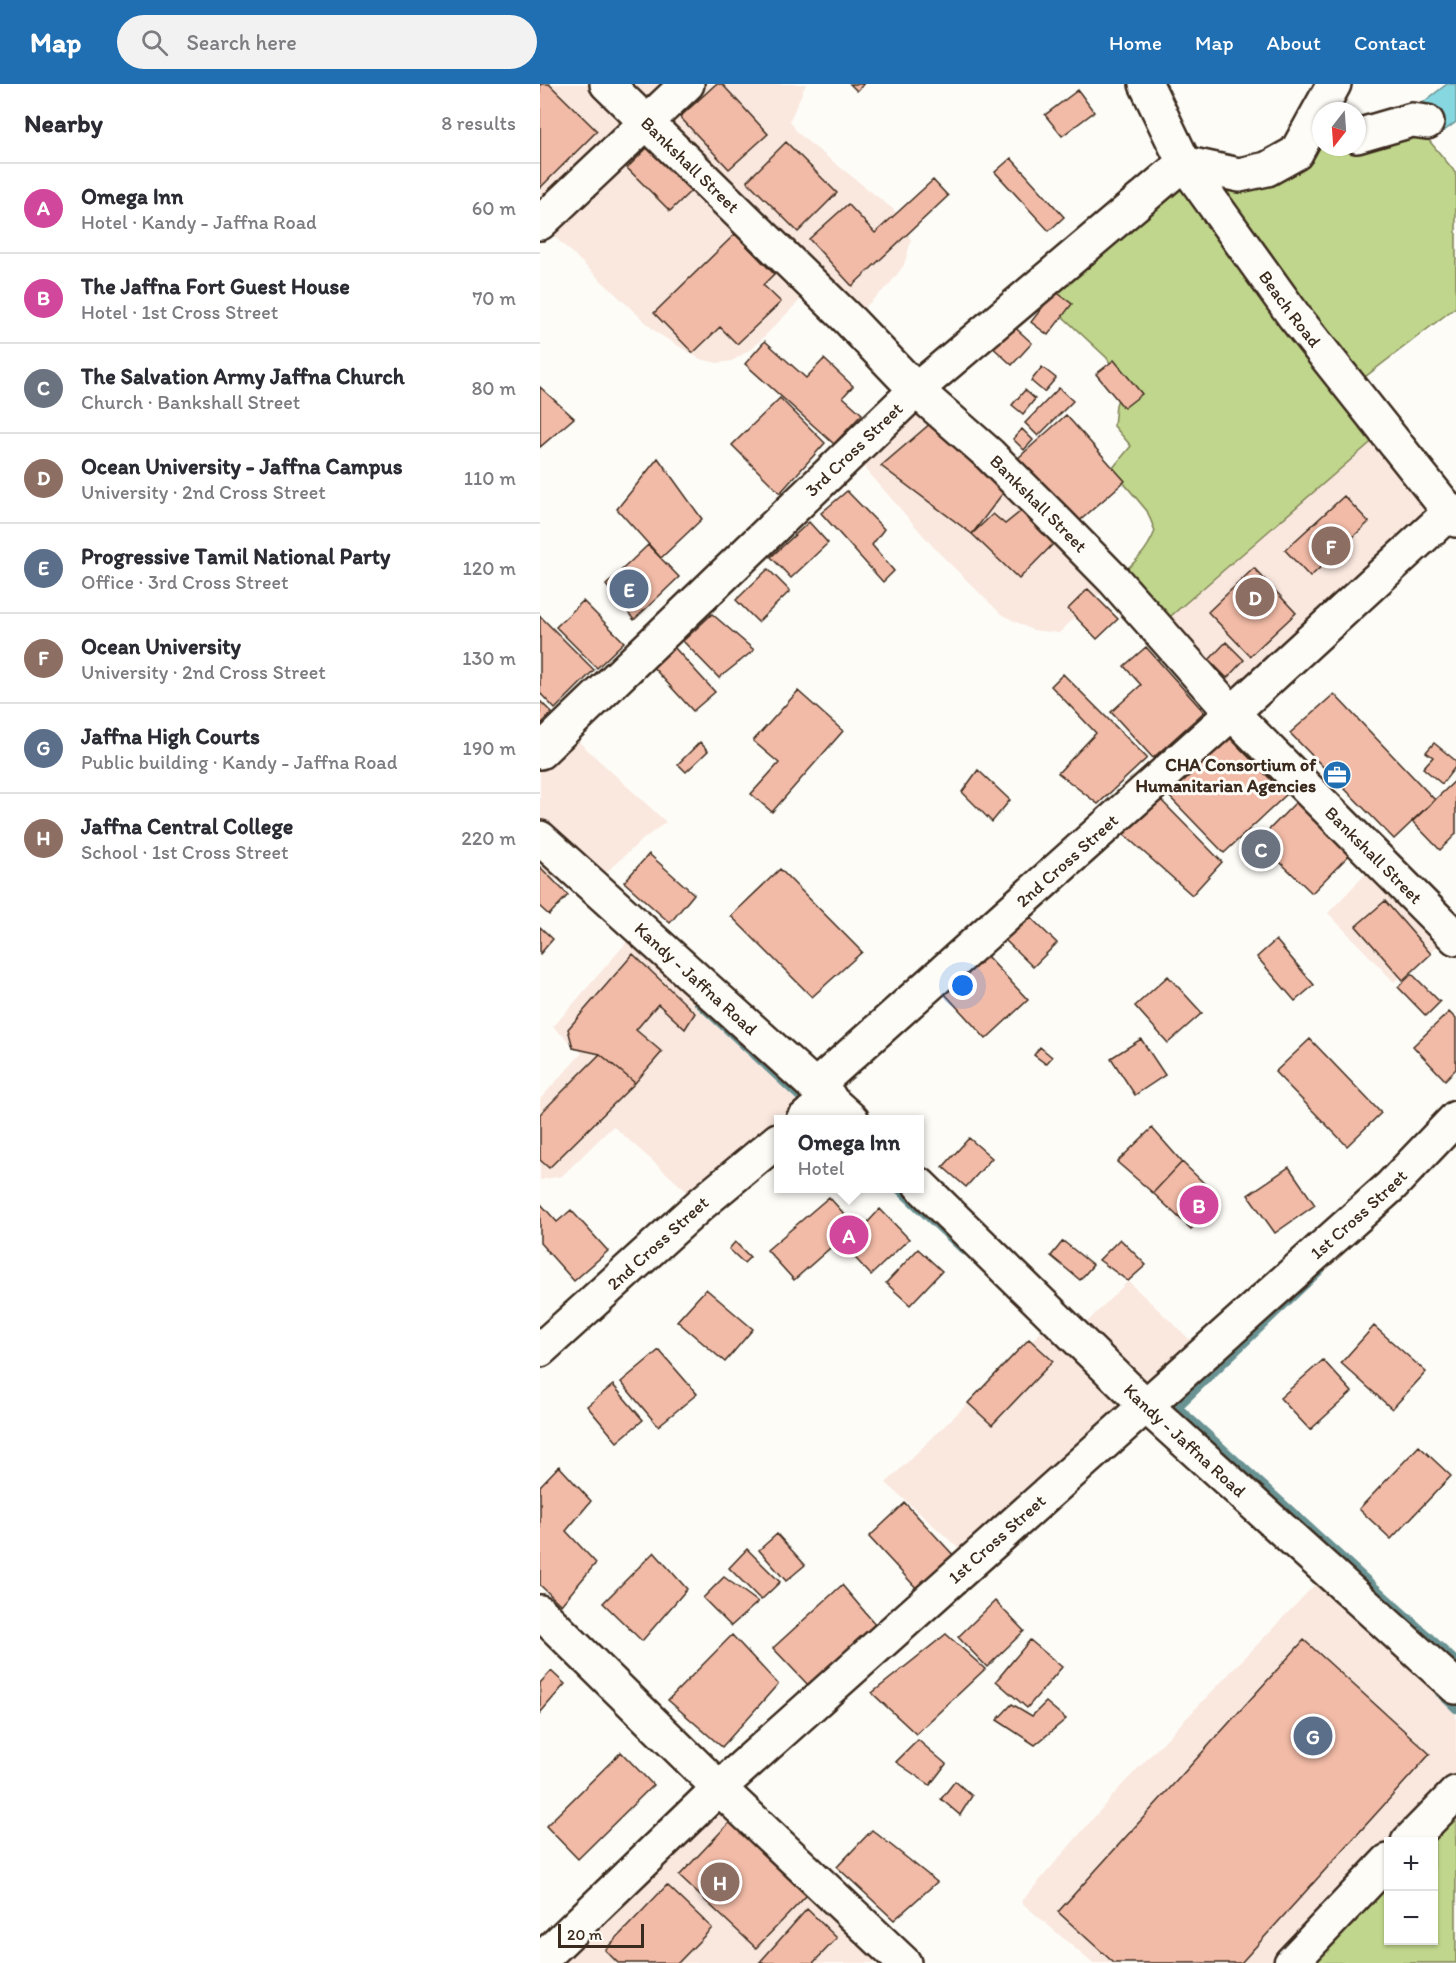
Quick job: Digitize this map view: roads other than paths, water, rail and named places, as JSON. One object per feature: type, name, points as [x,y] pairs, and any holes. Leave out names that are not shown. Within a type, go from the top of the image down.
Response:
[{"type":"main road","name":"Bankshall Street","points":[[607,84],[647,120],[916,390],[989,454],[1065,530],[1232,713],[1456,938]]},
{"type":"main road","points":[[540,223],[687,84]]},
{"type":"main road","name":"Beach Road","points":[[1146,84],[1184,163],[1294,316],[1453,516]]},
{"type":"main road","points":[[1184,163],[1239,175],[1267,169],[1309,149],[1334,84]]},
{"type":"main road","points":[[1366,133],[1412,120],[1427,122]]},
{"type":"main road","name":"3rd Cross Street","points":[[540,752],[916,390],[1184,163]]},
{"type":"main road","name":"2nd Cross Street","points":[[810,1115],[833,1101],[1232,713],[1453,516]]},
{"type":"main road","name":"Kandy - Jaffna Road","points":[[540,838],[833,1101]]},
{"type":"main road","name":"1st Cross Street","points":[[540,1961],[719,1788],[1391,1186],[1456,1118]]},
{"type":"main road","name":"2nd Cross Street","points":[[540,1350],[701,1204],[774,1143]]},
{"type":"main road","name":"Kandy - Jaffna Road","points":[[924,1189],[1145,1405],[1456,1687]]},
{"type":"main road","points":[[540,1612],[719,1788],[904,1963]]},
{"type":"main road","points":[[1413,1837],[1456,1792]]},
{"type":"main road","points":[[1291,1963],[1384,1866]]},
{"type":"water","points":[[1447,84],[1456,84],[1456,122],[1437,136],[1416,108]]},
{"type":"waterway","points":[[698,1003],[810,1107]]},
{"type":"waterway","points":[[902,1193],[964,1251]]},
{"type":"waterway","points":[[1321,1270],[1178,1407],[1456,1661]]},
{"type":"waterway","points":[[1439,1693],[1456,1709]]},
{"type":"place","name":"Ocean University","points":[[1331,546]]},
{"type":"place","name":"Progressive Tamil National Party","points":[[629,589]]},
{"type":"place","name":"Ocean University - Jaffna Campus","points":[[1255,597]]},
{"type":"place","name":"CHA Consortium of Humanitarian Agencies","points":[[1337,775]]},
{"type":"place","name":"The Salvation Army Jaffna Church","points":[[1261,849]]},
{"type":"place","name":"The Jaffna Fort Guest House","points":[[1199,1205]]},
{"type":"place","name":"Omega Inn","points":[[849,1235]]},
{"type":"place","name":"Jaffna High Courts","points":[[1313,1736]]},
{"type":"place","name":"Jaffna Central College","points":[[720,1882]]}]
